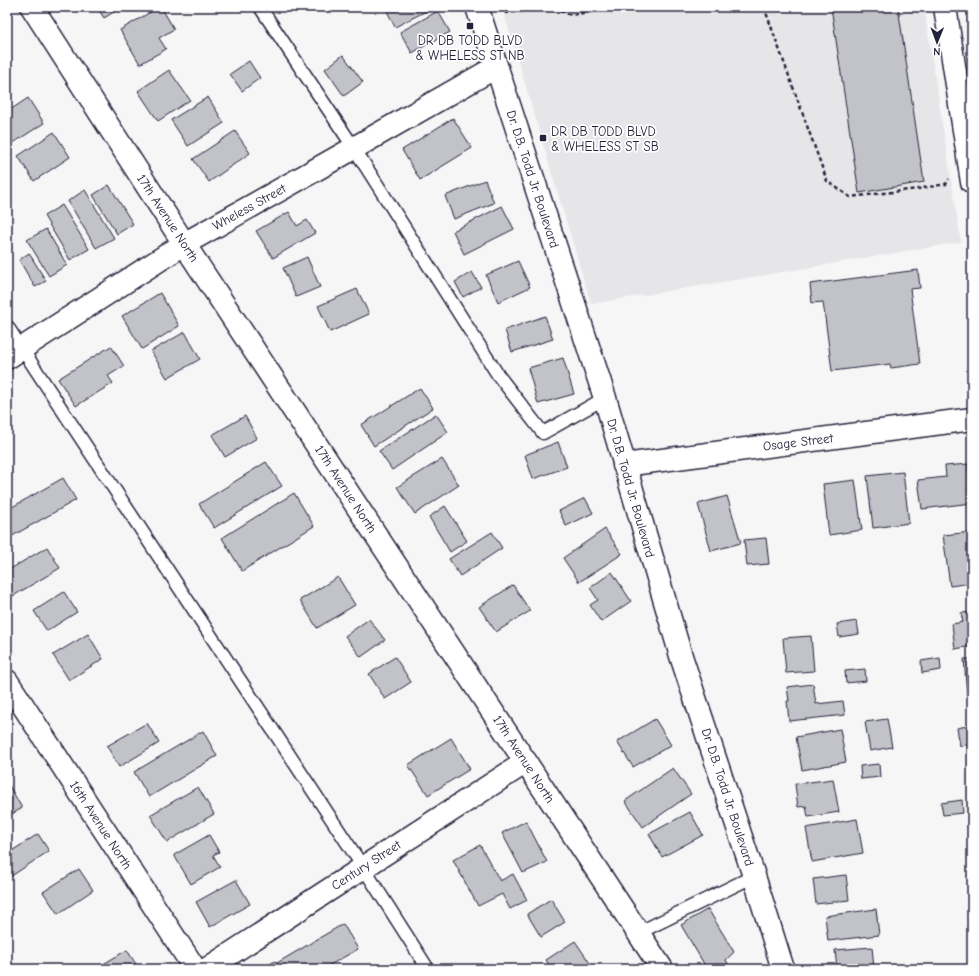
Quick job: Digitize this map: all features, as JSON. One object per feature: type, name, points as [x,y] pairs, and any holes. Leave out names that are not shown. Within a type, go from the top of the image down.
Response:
[{"type":"street","name":"17th Avenue North","points":[[32,7],[184,244],[662,969]]},
{"type":"street","name":"Dr. D.B. Todd Jr. Boulevard","points":[[477,7],[605,398],[681,656],[754,876],[783,969]]},
{"type":"street","points":[[945,7],[962,178]]},
{"type":"street","name":"Wheless Street","points":[[14,353],[184,244],[496,67]]},
{"type":"street","name":"Osage Street","points":[[624,465],[972,419]]},
{"type":"street","name":"16th Avenue North","points":[[7,681],[196,969]]},
{"type":"street","name":"Century Street","points":[[207,969],[526,762]]},
{"type":"lane","points":[[260,7],[354,148],[498,375],[543,433],[605,398]]},
{"type":"lane","points":[[7,326],[14,353],[363,867],[428,969]]},
{"type":"lane","points":[[638,933],[754,876]]},
{"type":"path","points":[[505,13],[553,8],[571,15],[615,7]]},
{"type":"path","points":[[764,7],[827,182],[850,197],[918,189],[946,184],[962,178]]},
{"type":"shaded area","points":[[502,7],[924,7],[961,242],[591,304]]},
{"type":"building","points":[[97,7],[122,7],[104,18]]},
{"type":"building","points":[[161,7],[174,29],[159,38],[166,49],[140,64],[120,30]]},
{"type":"building","points":[[385,7],[431,7],[432,8],[395,27]]},
{"type":"building","points":[[831,7],[898,7],[924,182],[859,193]]},
{"type":"building","points":[[438,11],[450,32],[412,53],[400,32]]},
{"type":"building","points":[[343,55],[363,82],[344,96],[325,69]]},
{"type":"building","points":[[249,61],[260,78],[242,91],[230,74]]},
{"type":"building","points":[[169,70],[190,100],[158,121],[138,91]]},
{"type":"building","points":[[208,97],[224,123],[188,146],[171,120]]},
{"type":"building","points":[[28,98],[44,123],[7,147],[7,112]]},
{"type":"building","points":[[453,118],[472,148],[420,180],[402,150]]},
{"type":"building","points":[[235,131],[250,153],[209,182],[193,159]]},
{"type":"building","points":[[54,132],[70,157],[34,181],[18,156]]},
{"type":"building","points":[[485,180],[494,203],[454,219],[445,196]]},
{"type":"building","points":[[109,185],[133,224],[117,234],[93,195]]},
{"type":"building","points":[[85,190],[114,238],[96,248],[68,201]]},
{"type":"building","points":[[62,205],[89,249],[70,260],[44,216]]},
{"type":"building","points":[[502,206],[514,229],[464,254],[453,231]]},
{"type":"building","points":[[289,212],[297,226],[307,220],[315,233],[273,258],[256,231]]},
{"type":"building","points":[[46,229],[67,265],[49,276],[27,240]]},
{"type":"building","points":[[29,253],[46,281],[35,287],[19,260]]},
{"type":"building","points":[[307,257],[320,287],[296,297],[283,268]]},
{"type":"building","points":[[518,261],[530,287],[498,302],[486,275]]},
{"type":"building","points":[[918,270],[920,288],[910,289],[920,364],[891,368],[890,364],[832,371],[823,302],[812,303],[810,284]]},
{"type":"building","points":[[472,272],[481,287],[463,297],[455,282]]},
{"type":"building","points":[[357,289],[369,314],[330,332],[318,306]]},
{"type":"building","points":[[160,293],[179,326],[142,349],[122,316]]},
{"type":"building","points":[[545,316],[553,339],[512,352],[505,330]]},
{"type":"building","points":[[185,332],[200,359],[167,378],[151,351]]},
{"type":"building","points":[[111,346],[124,366],[108,376],[113,383],[76,406],[58,379]]},
{"type":"building","points":[[563,358],[574,394],[538,404],[528,368]]},
{"type":"building","points":[[420,388],[433,408],[374,446],[361,425]]},
{"type":"building","points":[[436,414],[448,432],[392,470],[379,451]]},
{"type":"building","points":[[245,416],[257,438],[225,457],[212,435]]},
{"type":"building","points":[[558,442],[567,467],[533,479],[525,455]]},
{"type":"building","points":[[442,459],[459,485],[415,514],[397,487]]},
{"type":"building","points":[[266,462],[282,486],[214,528],[199,504]]},
{"type":"building","points":[[968,464],[972,503],[922,509],[918,480],[946,477],[945,466]]},
{"type":"building","points":[[903,472],[909,523],[873,528],[867,476]]},
{"type":"building","points":[[63,478],[76,500],[7,539],[7,510]]},
{"type":"building","points":[[855,480],[862,530],[829,535],[823,484]]},
{"type":"building","points":[[294,493],[314,526],[242,571],[222,538]]},
{"type":"building","points":[[727,496],[741,543],[711,551],[698,504]]},
{"type":"building","points":[[585,498],[593,513],[566,526],[559,511]]},
{"type":"building","points":[[445,506],[467,541],[450,552],[429,517]]},
{"type":"building","points":[[605,529],[622,554],[579,582],[563,558]]},
{"type":"building","points":[[492,532],[502,548],[460,576],[449,559]]},
{"type":"building","points":[[972,532],[972,583],[950,586],[943,535]]},
{"type":"building","points":[[766,538],[769,564],[747,566],[744,540]]},
{"type":"building","points":[[47,547],[60,568],[13,596],[7,586],[7,571]]},
{"type":"building","points":[[612,572],[631,601],[601,622],[590,605],[598,600],[590,588]]},
{"type":"building","points":[[338,577],[355,605],[317,628],[300,600]]},
{"type":"building","points":[[513,585],[530,611],[496,632],[479,607]]},
{"type":"building","points":[[64,592],[77,612],[47,631],[34,611]]},
{"type":"building","points":[[972,612],[972,646],[955,649],[952,624],[963,622],[961,613]]},
{"type":"building","points":[[369,619],[385,640],[361,657],[345,636]]},
{"type":"building","points":[[857,621],[859,634],[839,637],[837,624]]},
{"type":"building","points":[[88,634],[103,659],[69,680],[53,655]]},
{"type":"building","points":[[811,636],[814,671],[786,673],[783,638]]},
{"type":"building","points":[[395,657],[411,682],[385,699],[369,674]]},
{"type":"building","points":[[940,658],[941,670],[922,673],[921,661]]},
{"type":"building","points":[[964,659],[972,659],[972,694],[967,695]]},
{"type":"building","points":[[865,669],[866,681],[846,683],[845,671]]},
{"type":"building","points":[[813,684],[816,704],[843,701],[845,715],[789,721],[787,687]]},
{"type":"building","points":[[655,719],[671,745],[633,767],[617,742]]},
{"type":"building","points":[[887,719],[892,747],[870,751],[865,722]]},
{"type":"building","points":[[147,723],[159,743],[119,767],[107,746]]},
{"type":"building","points":[[972,725],[972,744],[960,746],[957,728]]},
{"type":"building","points":[[840,729],[846,762],[802,770],[796,737]]},
{"type":"building","points":[[203,731],[217,756],[149,797],[134,772]]},
{"type":"building","points":[[451,738],[470,769],[428,795],[408,765]]},
{"type":"building","points":[[879,764],[880,777],[861,779],[860,766]]},
{"type":"building","points":[[673,768],[691,794],[643,827],[625,801]]},
{"type":"building","points":[[833,779],[839,812],[808,817],[806,806],[798,807],[795,784]]},
{"type":"building","points":[[7,782],[22,808],[7,817]]},
{"type":"building","points":[[198,787],[214,814],[167,842],[150,815]]},
{"type":"building","points":[[962,800],[963,813],[943,815],[941,803]]},
{"type":"building","points":[[690,812],[703,835],[662,857],[649,834]]},
{"type":"building","points":[[857,819],[863,853],[812,862],[806,828]]},
{"type":"building","points":[[526,821],[547,862],[523,873],[502,833]]},
{"type":"building","points":[[38,834],[49,851],[10,877],[7,873],[7,854]]},
{"type":"building","points":[[209,835],[219,852],[213,855],[220,867],[191,884],[174,855]]},
{"type":"building","points":[[480,845],[500,881],[513,874],[527,900],[510,909],[502,894],[478,906],[453,860]]},
{"type":"building","points":[[79,869],[93,890],[58,914],[43,892]]},
{"type":"building","points":[[846,875],[849,900],[816,904],[813,879]]},
{"type":"building","points":[[236,880],[250,904],[210,927],[196,902]]},
{"type":"building","points":[[551,899],[565,922],[541,937],[527,914]]},
{"type":"building","points":[[708,909],[734,952],[726,960],[731,969],[707,969],[681,925]]},
{"type":"building","points":[[876,909],[879,935],[828,941],[825,916]]},
{"type":"building","points":[[343,924],[358,949],[323,969],[261,969],[275,961],[277,963]]},
{"type":"building","points":[[575,941],[594,969],[552,969],[546,960]]},
{"type":"building","points":[[872,947],[874,969],[837,969],[835,950]]},
{"type":"building","points":[[127,950],[139,969],[95,969]]},
{"type":"place","name":"DR DB TODD BLVD & WHELESS ST NB","points":[[470,26]]},
{"type":"place","name":"DR DB TODD BLVD & WHELESS ST SB","points":[[543,138]]}]
